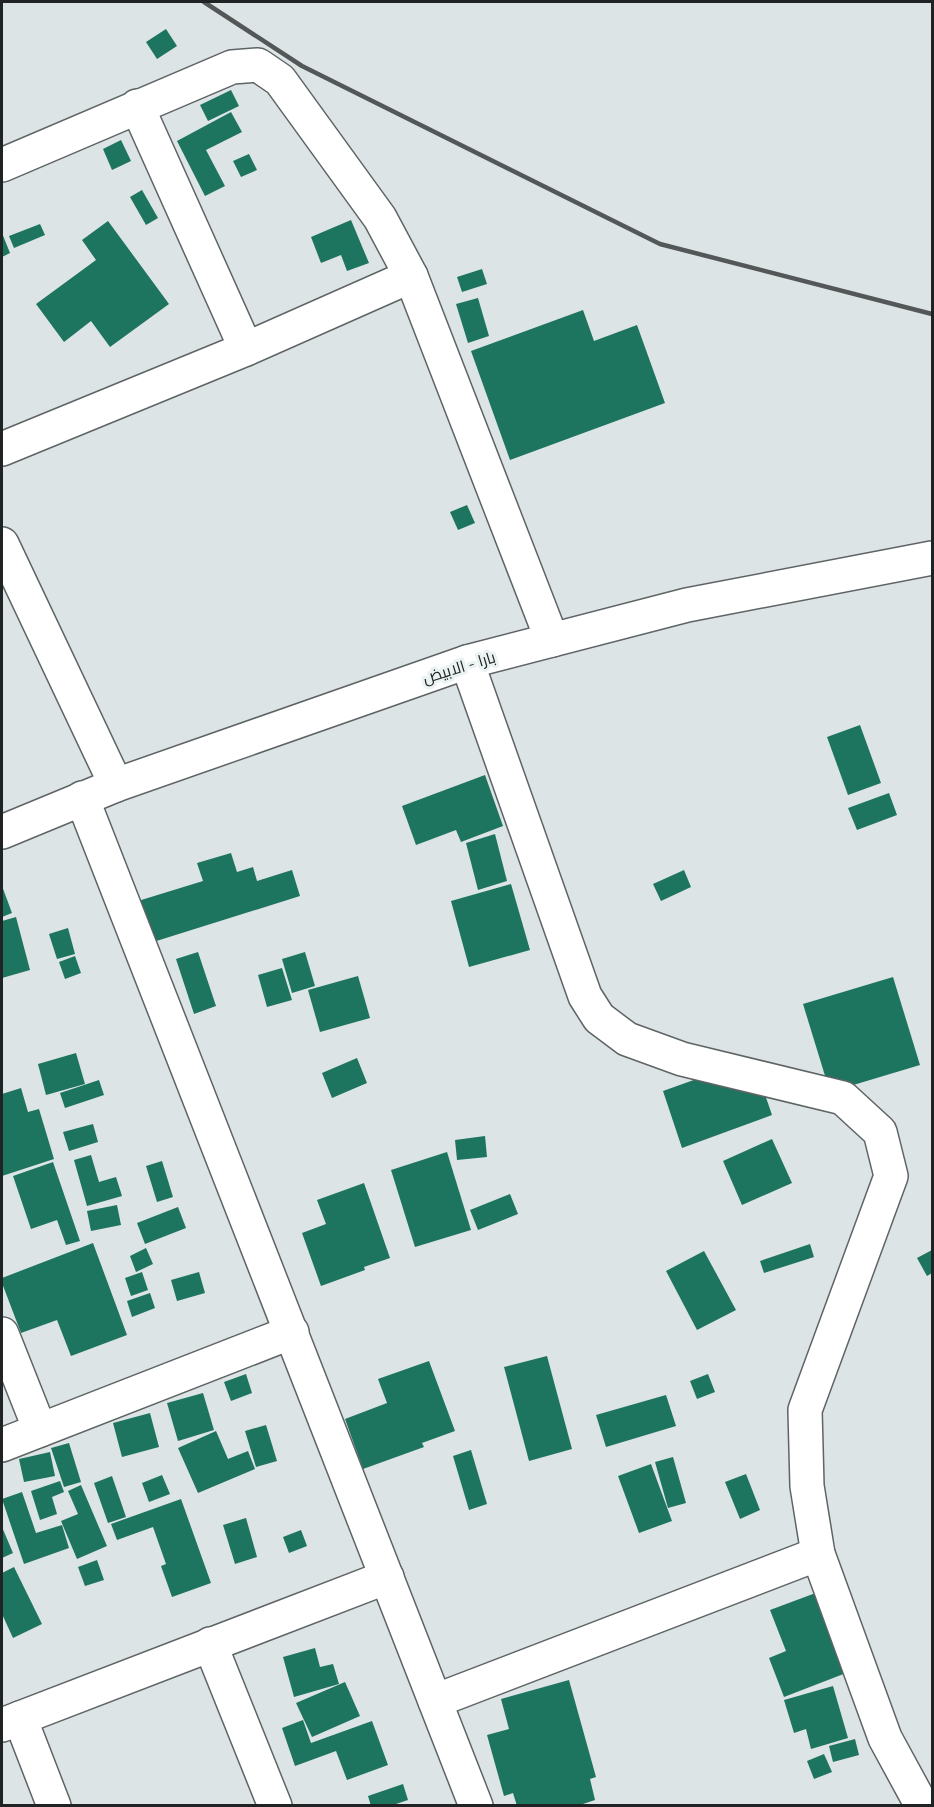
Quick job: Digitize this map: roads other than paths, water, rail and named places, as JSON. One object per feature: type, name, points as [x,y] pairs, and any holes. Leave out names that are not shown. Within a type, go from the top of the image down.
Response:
[{"type":"street","points":[[2,165],[232,67],[258,65],[280,80],[380,218],[411,276],[552,640]]},
{"type":"street","points":[[137,106],[246,349]]},
{"type":"street","points":[[2,449],[246,349],[411,276]]},
{"type":"street","points":[[2,544],[116,785]]},
{"type":"street","name":"بارا - الابيض","points":[[2,832],[116,785],[467,662],[687,605],[933,558]]},
{"type":"street","points":[[467,662],[585,996],[599,1018],[627,1039],[682,1059],[843,1098],[880,1132],[891,1176],[805,1410],[807,1486],[818,1554],[885,1738],[922,1806]]},
{"type":"street","points":[[82,798],[476,1806]]},
{"type":"street","points":[[2,1445],[292,1332]]},
{"type":"street","points":[[2,1334],[40,1430]]},
{"type":"street","points":[[435,1701],[818,1554]]},
{"type":"street","points":[[54,1806],[11,1721],[387,1577]]},
{"type":"street","points":[[210,1644],[275,1806]]},
{"type":"railway","points":[[204,2],[302,66],[660,244],[932,314]]}]
